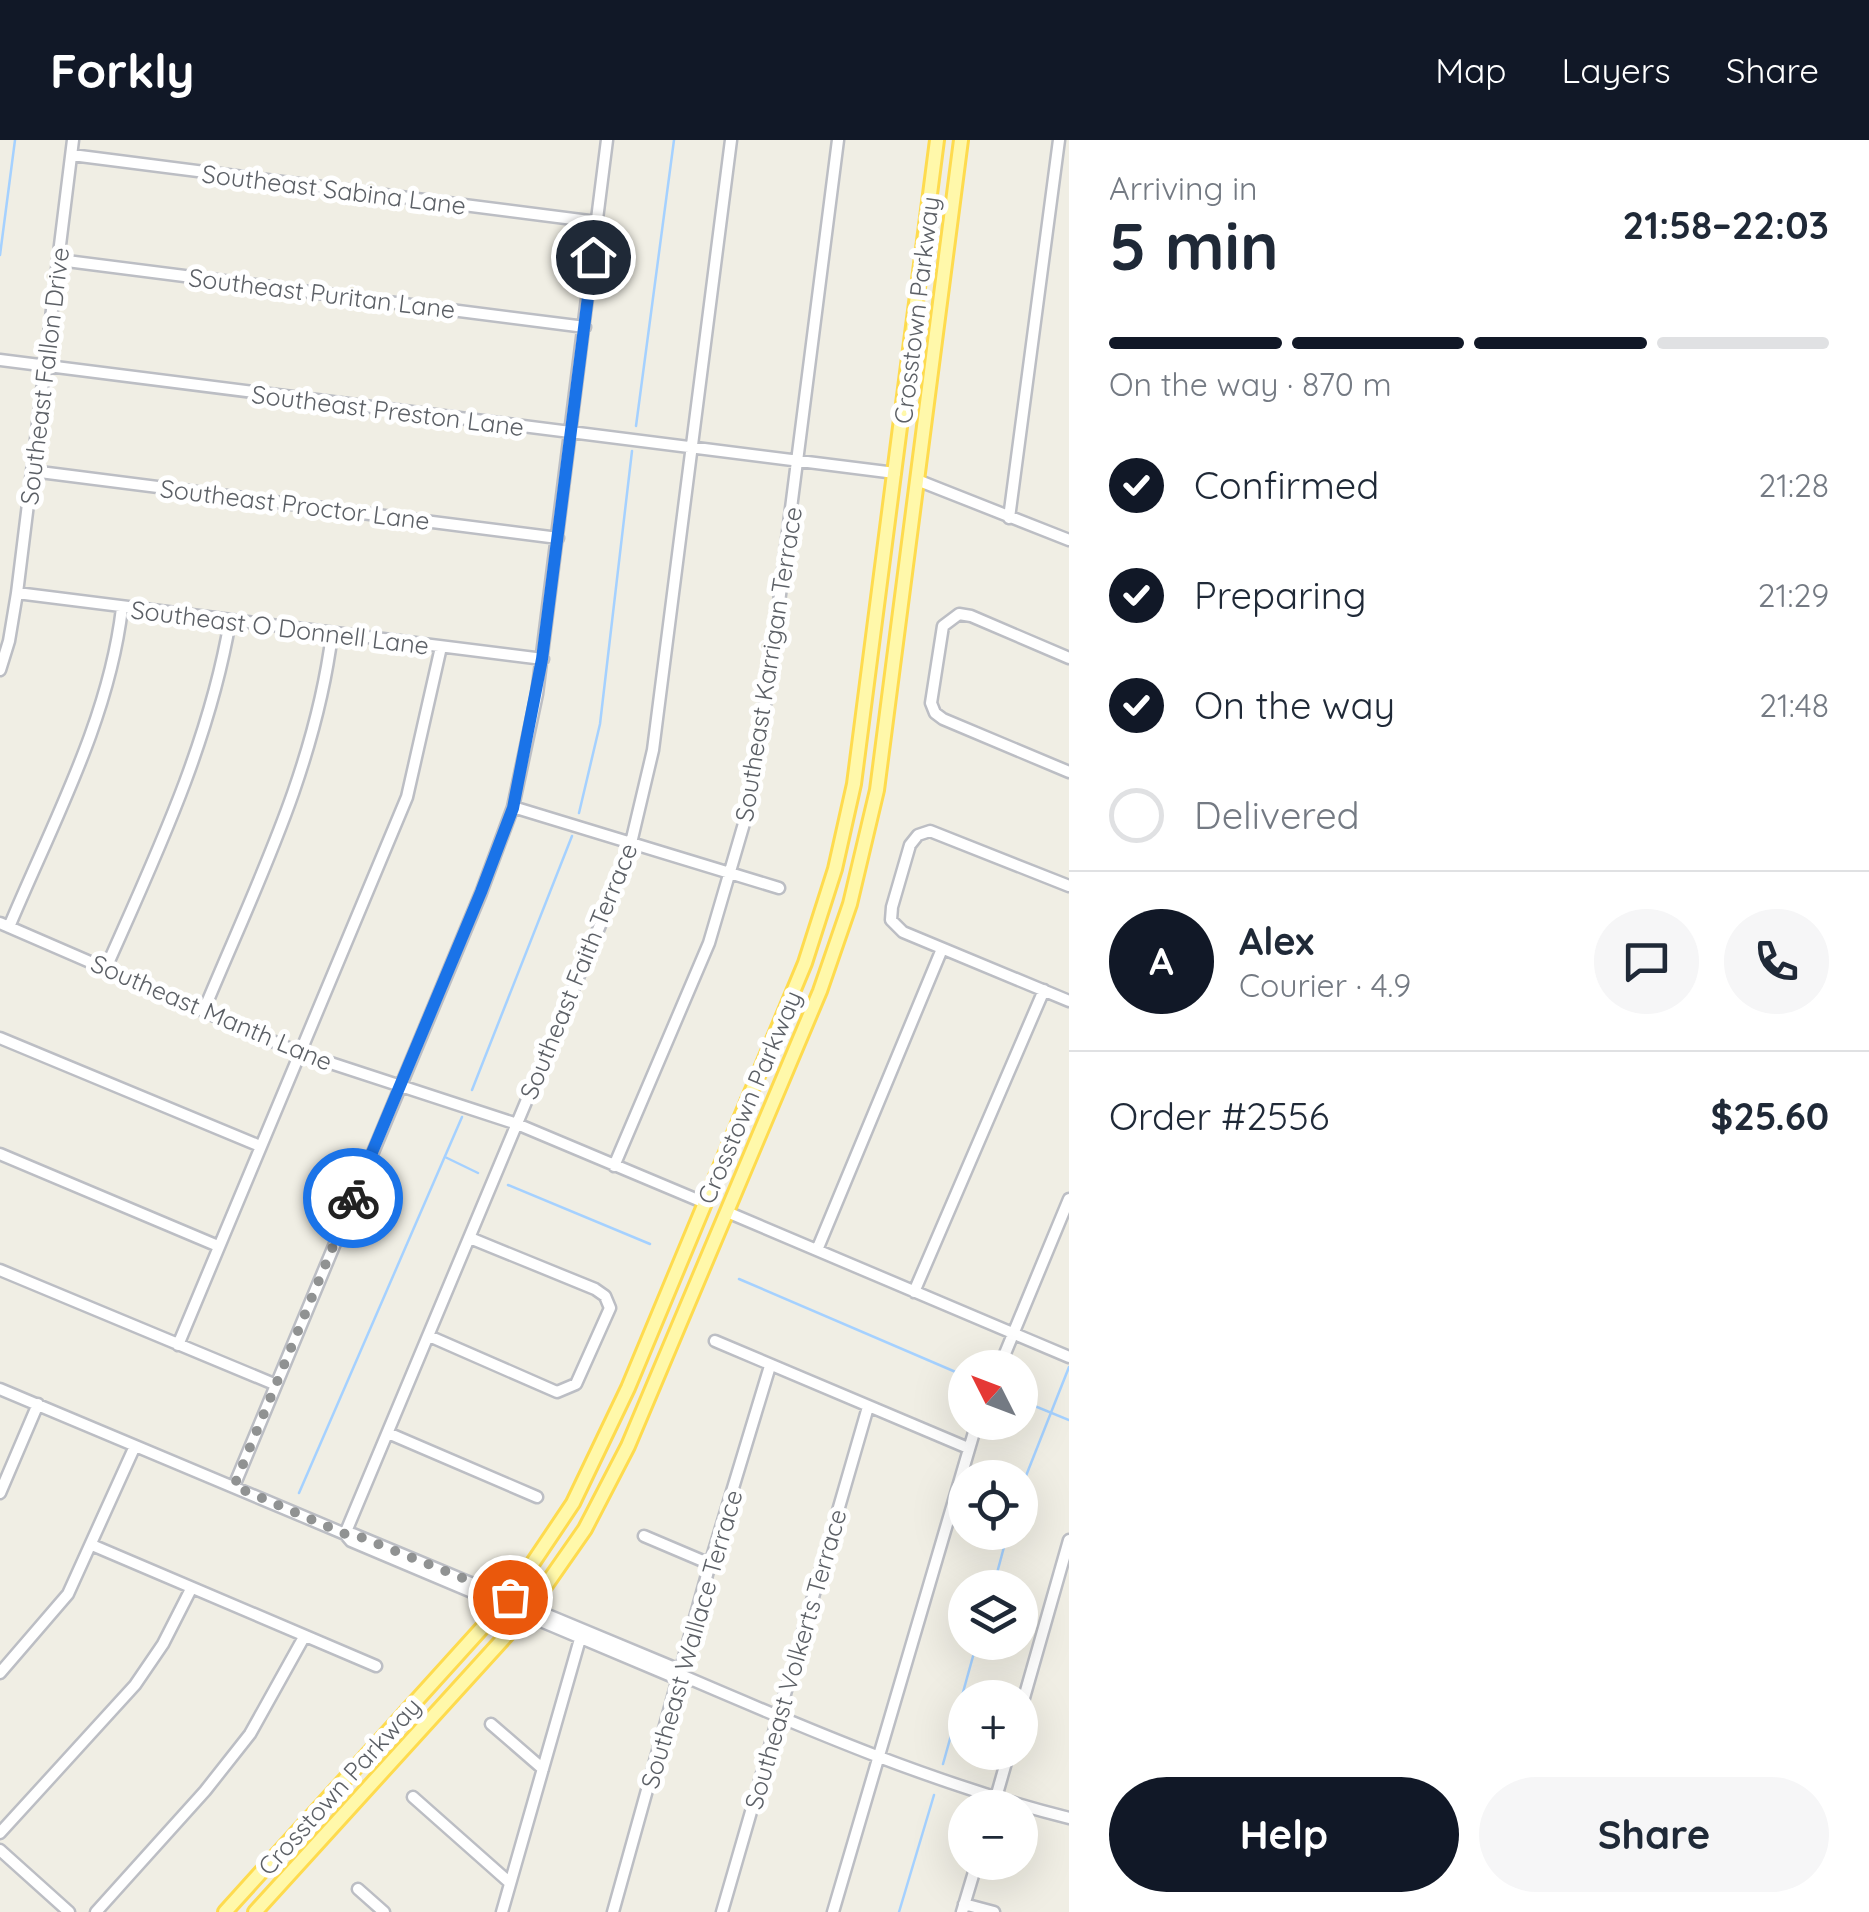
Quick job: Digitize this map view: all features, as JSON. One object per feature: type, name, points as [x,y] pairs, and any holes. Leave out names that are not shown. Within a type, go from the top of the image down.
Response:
[{"type":"main road","name":"Crosstown Parkway","points":[[224,1912],[506,1601],[552,1540],[584,1484],[777,1032],[820,922],[854,784],[938,140]]},
{"type":"main road","name":"Crosstown Parkway","points":[[255,1912],[529,1611],[574,1548],[614,1477],[796,1048],[833,955],[862,862],[877,790],[961,140]]},
{"type":"main road","points":[[928,214],[937,232],[948,238]]},
{"type":"main road","points":[[873,650],[884,648],[894,661]]},
{"type":"main road","points":[[777,1032],[782,1044],[796,1048]]},
{"type":"street","name":"Southeast Fallon Drive","points":[[0,670],[17,593],[74,140]]},
{"type":"street","points":[[234,1486],[513,808],[542,659],[608,140]]},
{"type":"street","name":"Southeast Faith Terrace","points":[[345,1534],[598,931],[631,843],[653,750],[731,140]]},
{"type":"street","name":"Southeast Karrigan Terrace","points":[[614,1166],[709,943],[750,803],[838,140]]},
{"type":"street","points":[[1009,518],[1058,140]]},
{"type":"street","name":"Southeast Sabina Lane","points":[[72,155],[597,222]]},
{"type":"street","name":"Southeast Puritan Lane","points":[[59,260],[585,326]]},
{"type":"street","name":"Southeast Preston Lane","points":[[0,360],[895,473]]},
{"type":"street","name":"Southeast Proctor Lane","points":[[32,470],[558,538]]},
{"type":"street","points":[[918,480],[1069,540]]},
{"type":"street","name":"Southeast O Donnell Lane","points":[[17,593],[542,659]]},
{"type":"street","points":[[4,925],[103,702],[122,608]]},
{"type":"street","points":[[1069,658],[959,614],[943,626],[931,703],[938,716],[1069,772]]},
{"type":"street","points":[[106,968],[196,758],[220,678],[230,621]]},
{"type":"street","points":[[204,1010],[301,777],[325,691],[332,634]]},
{"type":"street","points":[[178,1345],[407,797],[441,648]]},
{"type":"street","points":[[513,808],[780,888]]},
{"type":"street","points":[[1069,886],[930,831],[913,840],[890,914],[894,926],[1069,1001]]},
{"type":"street","name":"Southeast Manth Lane","points":[[4,925],[300,1053],[517,1124],[705,1203]]},
{"type":"street","points":[[817,1250],[942,949]]},
{"type":"street","points":[[914,1292],[1044,990]]},
{"type":"street","points":[[0,1038],[260,1146]]},
{"type":"street","points":[[0,1154],[218,1246]]},
{"type":"street","points":[[1006,1350],[1069,1200]]},
{"type":"street","points":[[726,1212],[1069,1357]]},
{"type":"street","points":[[428,1336],[557,1392],[576,1384],[610,1308],[605,1296],[470,1238]]},
{"type":"street","points":[[0,1270],[274,1384]]},
{"type":"street","points":[[715,1341],[968,1448]]},
{"type":"street","name":"Southeast Wallace Terrace","points":[[613,1912],[770,1366]]},
{"type":"street","points":[[0,1389],[529,1611],[675,1668],[681,1675],[778,1717],[958,1790]]},
{"type":"street","points":[[0,1492],[38,1404]]},
{"type":"street","name":"Southeast Volkerts Terrace","points":[[722,1912],[868,1407]]},
{"type":"street","points":[[388,1433],[538,1497]]},
{"type":"street","points":[[833,1912],[971,1440]]},
{"type":"street","points":[[0,1673],[68,1594],[136,1446]]},
{"type":"street","points":[[644,1536],[710,1564]]},
{"type":"street","points":[[1029,1680],[1069,1540]]},
{"type":"street","points":[[92,1545],[376,1666]]},
{"type":"street","points":[[0,1832],[134,1685],[162,1644],[191,1589]]},
{"type":"street","points":[[529,1611],[580,1639],[671,1676],[681,1675]]},
{"type":"street","points":[[96,1912],[205,1791],[250,1734],[304,1637]]},
{"type":"street","points":[[502,1912],[580,1639]]},
{"type":"street","points":[[492,1724],[543,1768]]},
{"type":"street","points":[[413,1797],[510,1883]]},
{"type":"street","points":[[1038,1812],[1069,1818]]},
{"type":"street","points":[[0,1850],[68,1912]]},
{"type":"street","points":[[972,1880],[963,1908],[994,1912]]},
{"type":"street","points":[[358,1889],[384,1912]]},
{"type":"waterway","points":[[0,255],[15,140]]},
{"type":"waterway","points":[[636,426],[674,140]]},
{"type":"waterway","points":[[579,813],[600,724],[632,451]]},
{"type":"waterway","points":[[472,1090],[572,836]]},
{"type":"waterway","points":[[299,1493],[462,1117]]},
{"type":"waterway","points":[[445,1157],[478,1173]]},
{"type":"waterway","points":[[508,1185],[650,1244]]},
{"type":"waterway","points":[[739,1279],[948,1369]]},
{"type":"waterway","points":[[1032,1460],[1069,1367]]},
{"type":"waterway","points":[[1038,1407],[1069,1420]]},
{"type":"waterway","points":[[998,1570],[1003,1550]]},
{"type":"waterway","points":[[943,1764],[972,1660]]},
{"type":"waterway","points":[[899,1912],[934,1795]]},
{"type":"way so far","points":[[353,1198],[234,1486],[345,1534],[510,1597]]},
{"type":"route","points":[[353,1198],[513,808],[542,659],[593,257]]}]
